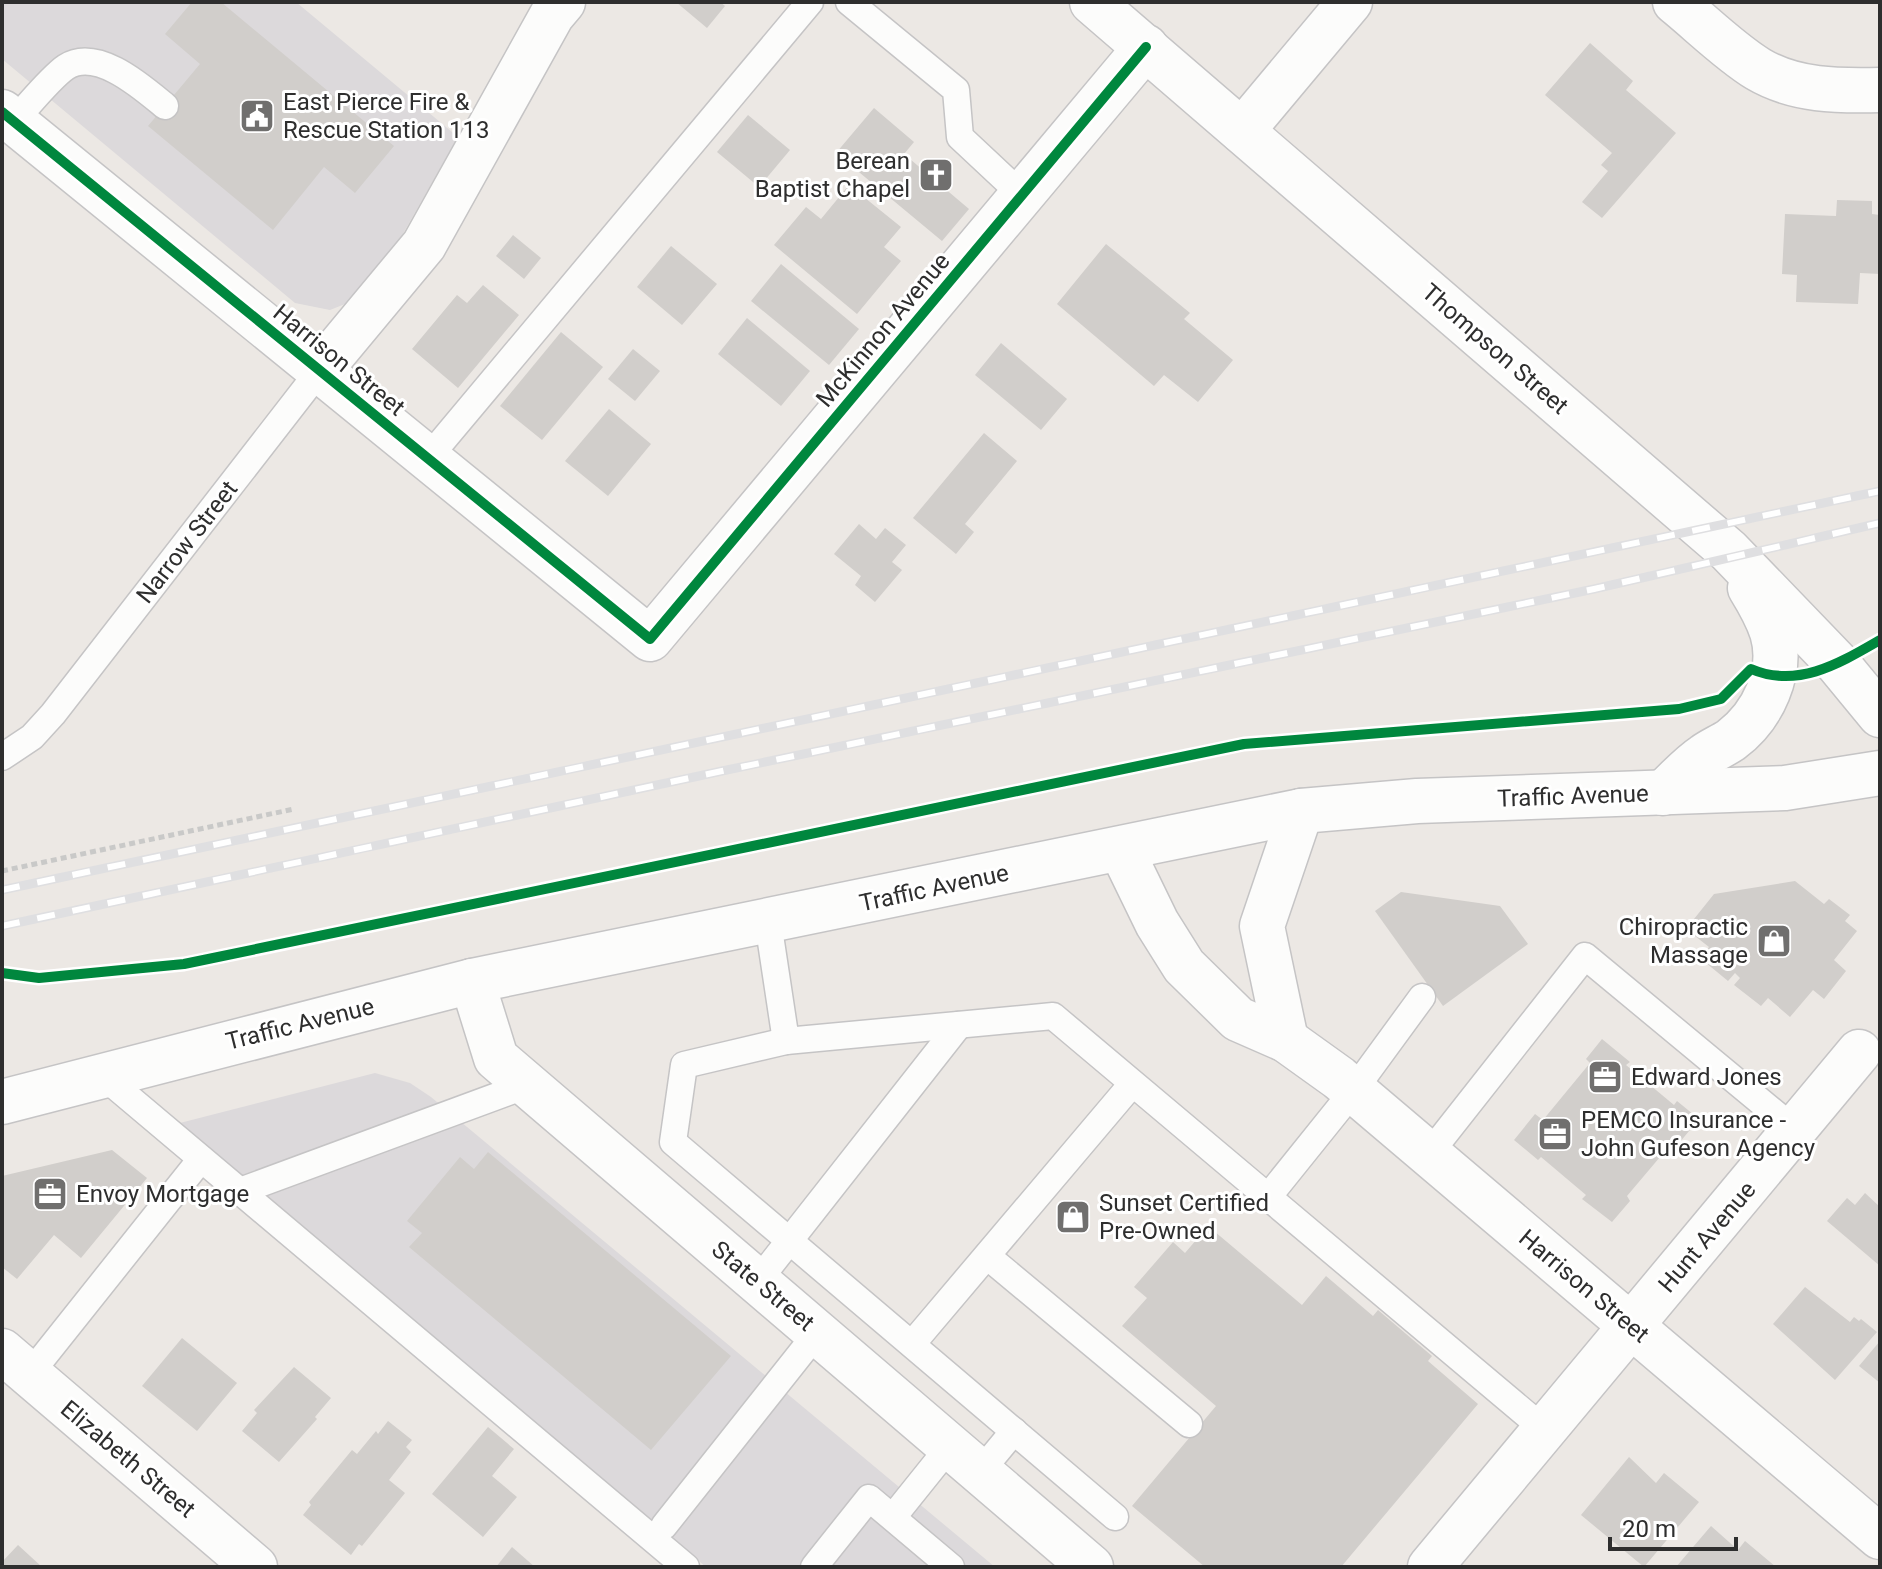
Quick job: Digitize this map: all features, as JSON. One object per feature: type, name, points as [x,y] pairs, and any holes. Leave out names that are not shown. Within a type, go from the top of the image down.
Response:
[{"type":"street","points":[[320,370],[424,245],[552,15],[563,2]]},
{"type":"street","name":"Thompson Street","points":[[1092,2],[1729,551],[1838,664],[1880,715]]},
{"type":"street","points":[[1242,131],[1350,2]]},
{"type":"street","points":[[1675,2],[1759,69],[1796,85],[1834,92],[1880,90]]},
{"type":"street","name":"McKinnon Avenue","points":[[650,639],[1146,47]]},
{"type":"street","name":"Harrison Street","points":[[8,117],[650,639]]},
{"type":"street","points":[[1663,793],[1702,757],[1730,741],[1751,721],[1770,686],[1774,665],[1772,632],[1729,551]]},
{"type":"street","name":"Traffic Avenue","points":[[2,1102],[472,981],[1301,811],[1417,801],[1785,788],[1880,773]]},
{"type":"street","points":[[1286,1040],[1262,926],[1301,811]]},
{"type":"street","name":"Harrison Street","points":[[1121,849],[1157,923],[1184,966],[1238,1019],[1286,1040],[1354,1090],[1880,1537]]},
{"type":"street","name":"State Street","points":[[472,981],[496,1058],[1091,1567]]},
{"type":"street","name":"Hunt Avenue","points":[[1430,1567],[1859,1052]]},
{"type":"street","name":"Elizabeth Street","points":[[15,1363],[255,1567]]},
{"type":"lane","points":[[428,458],[810,2]]},
{"type":"lane","points":[[849,2],[956,90],[960,137],[1022,195]]},
{"type":"lane","points":[[8,117],[67,66],[93,62],[110,66],[165,106]]},
{"type":"lane","name":"Narrow Street","points":[[2,757],[32,737],[53,714],[320,370]]},
{"type":"lane","points":[[768,922],[786,1041]]},
{"type":"lane","points":[[1429,1154],[1585,956],[1795,1130]]},
{"type":"lane","points":[[1268,1197],[1354,1090],[1422,997]]},
{"type":"lane","points":[[1115,1517],[673,1142],[684,1065],[786,1041],[1053,1016],[1545,1430]]},
{"type":"lane","points":[[757,1282],[959,1025]]},
{"type":"lane","points":[[102,1075],[686,1567]]},
{"type":"lane","points":[[912,1344],[1132,1084]]},
{"type":"lane","points":[[240,1191],[527,1085]]},
{"type":"lane","points":[[15,1363],[201,1159]]},
{"type":"lane","points":[[987,1256],[1189,1424]]},
{"type":"lane","points":[[664,1526],[817,1333]]},
{"type":"lane","points":[[893,1517],[965,1459],[1014,1431]]},
{"type":"lane","points":[[814,1567],[869,1498],[951,1567]]},
{"type":"path","points":[[2,871],[294,809]]},
{"type":"shaded area","points":[[2,2],[296,2],[458,137],[392,253],[345,304],[330,310],[295,303],[2,59]]},
{"type":"shaded area","points":[[375,1073],[410,1083],[431,1097],[995,1567],[706,1567],[172,1125]]},
{"type":"building","name":"East Pierce Fire & Rescue Station 113","points":[[192,2],[221,2],[394,146],[355,193],[324,167],[273,230],[148,126],[200,64],[165,34]]},
{"type":"building","points":[[676,2],[720,2],[725,6],[707,28]]},
{"type":"building","points":[[1590,43],[1633,81],[1626,90],[1676,133],[1602,218],[1582,202],[1608,171],[1601,165],[1612,153],[1545,95]]},
{"type":"building","points":[[874,108],[914,142],[904,154],[969,209],[942,241],[836,153]]},
{"type":"building","points":[[748,115],[790,150],[759,187],[717,152]]},
{"type":"building","points":[[849,185],[901,227],[884,247],[901,261],[857,314],[774,245],[806,207],[821,219]]},
{"type":"building","points":[[1837,200],[1872,201],[1872,214],[1880,215],[1880,274],[1860,273],[1858,304],[1796,302],[1797,275],[1782,274],[1785,214],[1836,216]]},
{"type":"building","points":[[513,235],[541,258],[524,279],[496,256]]},
{"type":"building","points":[[1106,244],[1190,313],[1184,319],[1233,360],[1198,402],[1164,375],[1154,386],[1057,304]]},
{"type":"building","points":[[671,246],[717,284],[682,325],[637,287]]},
{"type":"building","points":[[781,264],[859,329],[829,365],[751,301]]},
{"type":"building","points":[[483,285],[519,315],[458,388],[412,349],[457,295],[467,303]]},
{"type":"building","points":[[747,318],[810,371],[781,406],[718,354]]},
{"type":"building","points":[[561,332],[603,367],[542,440],[500,406]]},
{"type":"building","points":[[1001,343],[1067,399],[1041,430],[975,375]]},
{"type":"building","points":[[633,349],[660,371],[635,401],[608,379]]},
{"type":"building","points":[[609,409],[651,444],[608,496],[565,461]]},
{"type":"building","points":[[984,433],[1017,461],[965,524],[974,532],[956,554],[913,518]]},
{"type":"building","points":[[859,524],[876,539],[885,528],[906,545],[892,562],[902,570],[875,602],[855,585],[861,576],[834,554]]},
{"type":"building","points":[[1795,881],[1824,904],[1829,899],[1850,915],[1845,921],[1857,931],[1834,960],[1846,971],[1824,999],[1813,990],[1790,1017],[1768,998],[1761,1006],[1734,985],[1740,978],[1735,973],[1728,981],[1700,958],[1709,947],[1686,929],[1714,894]]},
{"type":"building","points":[[1401,892],[1500,906],[1528,944],[1443,1006],[1375,911]]},
{"type":"building","points":[[1602,1039],[1630,1062],[1626,1065],[1674,1105],[1677,1101],[1699,1119],[1675,1148],[1671,1144],[1627,1196],[1630,1201],[1612,1222],[1582,1199],[1586,1195],[1541,1157],[1538,1160],[1514,1140],[1535,1114],[1543,1120],[1590,1063],[1586,1059]]},
{"type":"building","points":[[112,1150],[147,1178],[81,1258],[54,1235],[17,1279],[2,1267],[2,1176]]},
{"type":"building","points":[[488,1152],[731,1356],[651,1450],[409,1247],[422,1233],[407,1221],[460,1157],[474,1169]]},
{"type":"building","points":[[1865,1193],[1880,1207],[1880,1266],[1827,1221],[1847,1198],[1855,1205]]},
{"type":"building","points":[[1208,1226],[1302,1305],[1326,1276],[1373,1316],[1378,1310],[1432,1356],[1428,1361],[1478,1404],[1341,1567],[1205,1567],[1132,1506],[1216,1406],[1122,1326],[1147,1298],[1134,1287],[1173,1242],[1185,1253]]},
{"type":"building","points":[[1805,1287],[1850,1322],[1854,1317],[1859,1321],[1861,1319],[1877,1332],[1835,1380],[1773,1324]]},
{"type":"building","points":[[182,1338],[237,1383],[197,1431],[142,1386]]},
{"type":"building","points":[[1880,1341],[1880,1383],[1859,1366]]},
{"type":"building","points":[[294,1367],[331,1398],[279,1462],[242,1431],[257,1413],[254,1410]]},
{"type":"building","points":[[388,1421],[412,1440],[406,1447],[411,1452],[389,1480],[405,1493],[351,1555],[303,1515],[311,1505],[309,1502],[352,1450],[357,1454]]},
{"type":"building","points":[[488,1427],[514,1449],[492,1476],[517,1497],[483,1537],[432,1494]]},
{"type":"building","points":[[1629,1457],[1656,1483],[1664,1473],[1699,1502],[1644,1567],[1581,1515]]},
{"type":"building","points":[[1711,1526],[1738,1550],[1745,1541],[1776,1567],[1676,1567]]},
{"type":"building","points":[[18,1545],[42,1567],[2,1567],[2,1562]]},
{"type":"building","points":[[512,1547],[535,1567],[496,1567]]},
{"type":"railway","points":[[2,890],[1880,491]]},
{"type":"railway","points":[[2,926],[722,771],[1594,589],[1880,523]]},
{"type":"cycle path","points":[[2,112],[650,639],[1146,47]]},
{"type":"cycle path","points":[[2,973],[39,978],[184,964],[1244,744],[1679,709],[1721,699],[1751,669],[1768,674],[1802,675],[1834,665],[1880,640]]},
{"type":"place","name":"East Pierce Fire & Rescue Station 113","points":[[257,116]]},
{"type":"place","name":"Berean Baptist Chapel","points":[[936,175]]},
{"type":"place","name":"Chiropractic Massage","points":[[1774,941]]},
{"type":"place","name":"Edward Jones","points":[[1605,1077]]},
{"type":"place","name":"PEMCO Insurance - John Gufeson Agency","points":[[1555,1134]]},
{"type":"place","name":"Envoy Mortgage","points":[[50,1194]]},
{"type":"place","name":"Sunset Certified Pre-Owned","points":[[1073,1217]]}]
